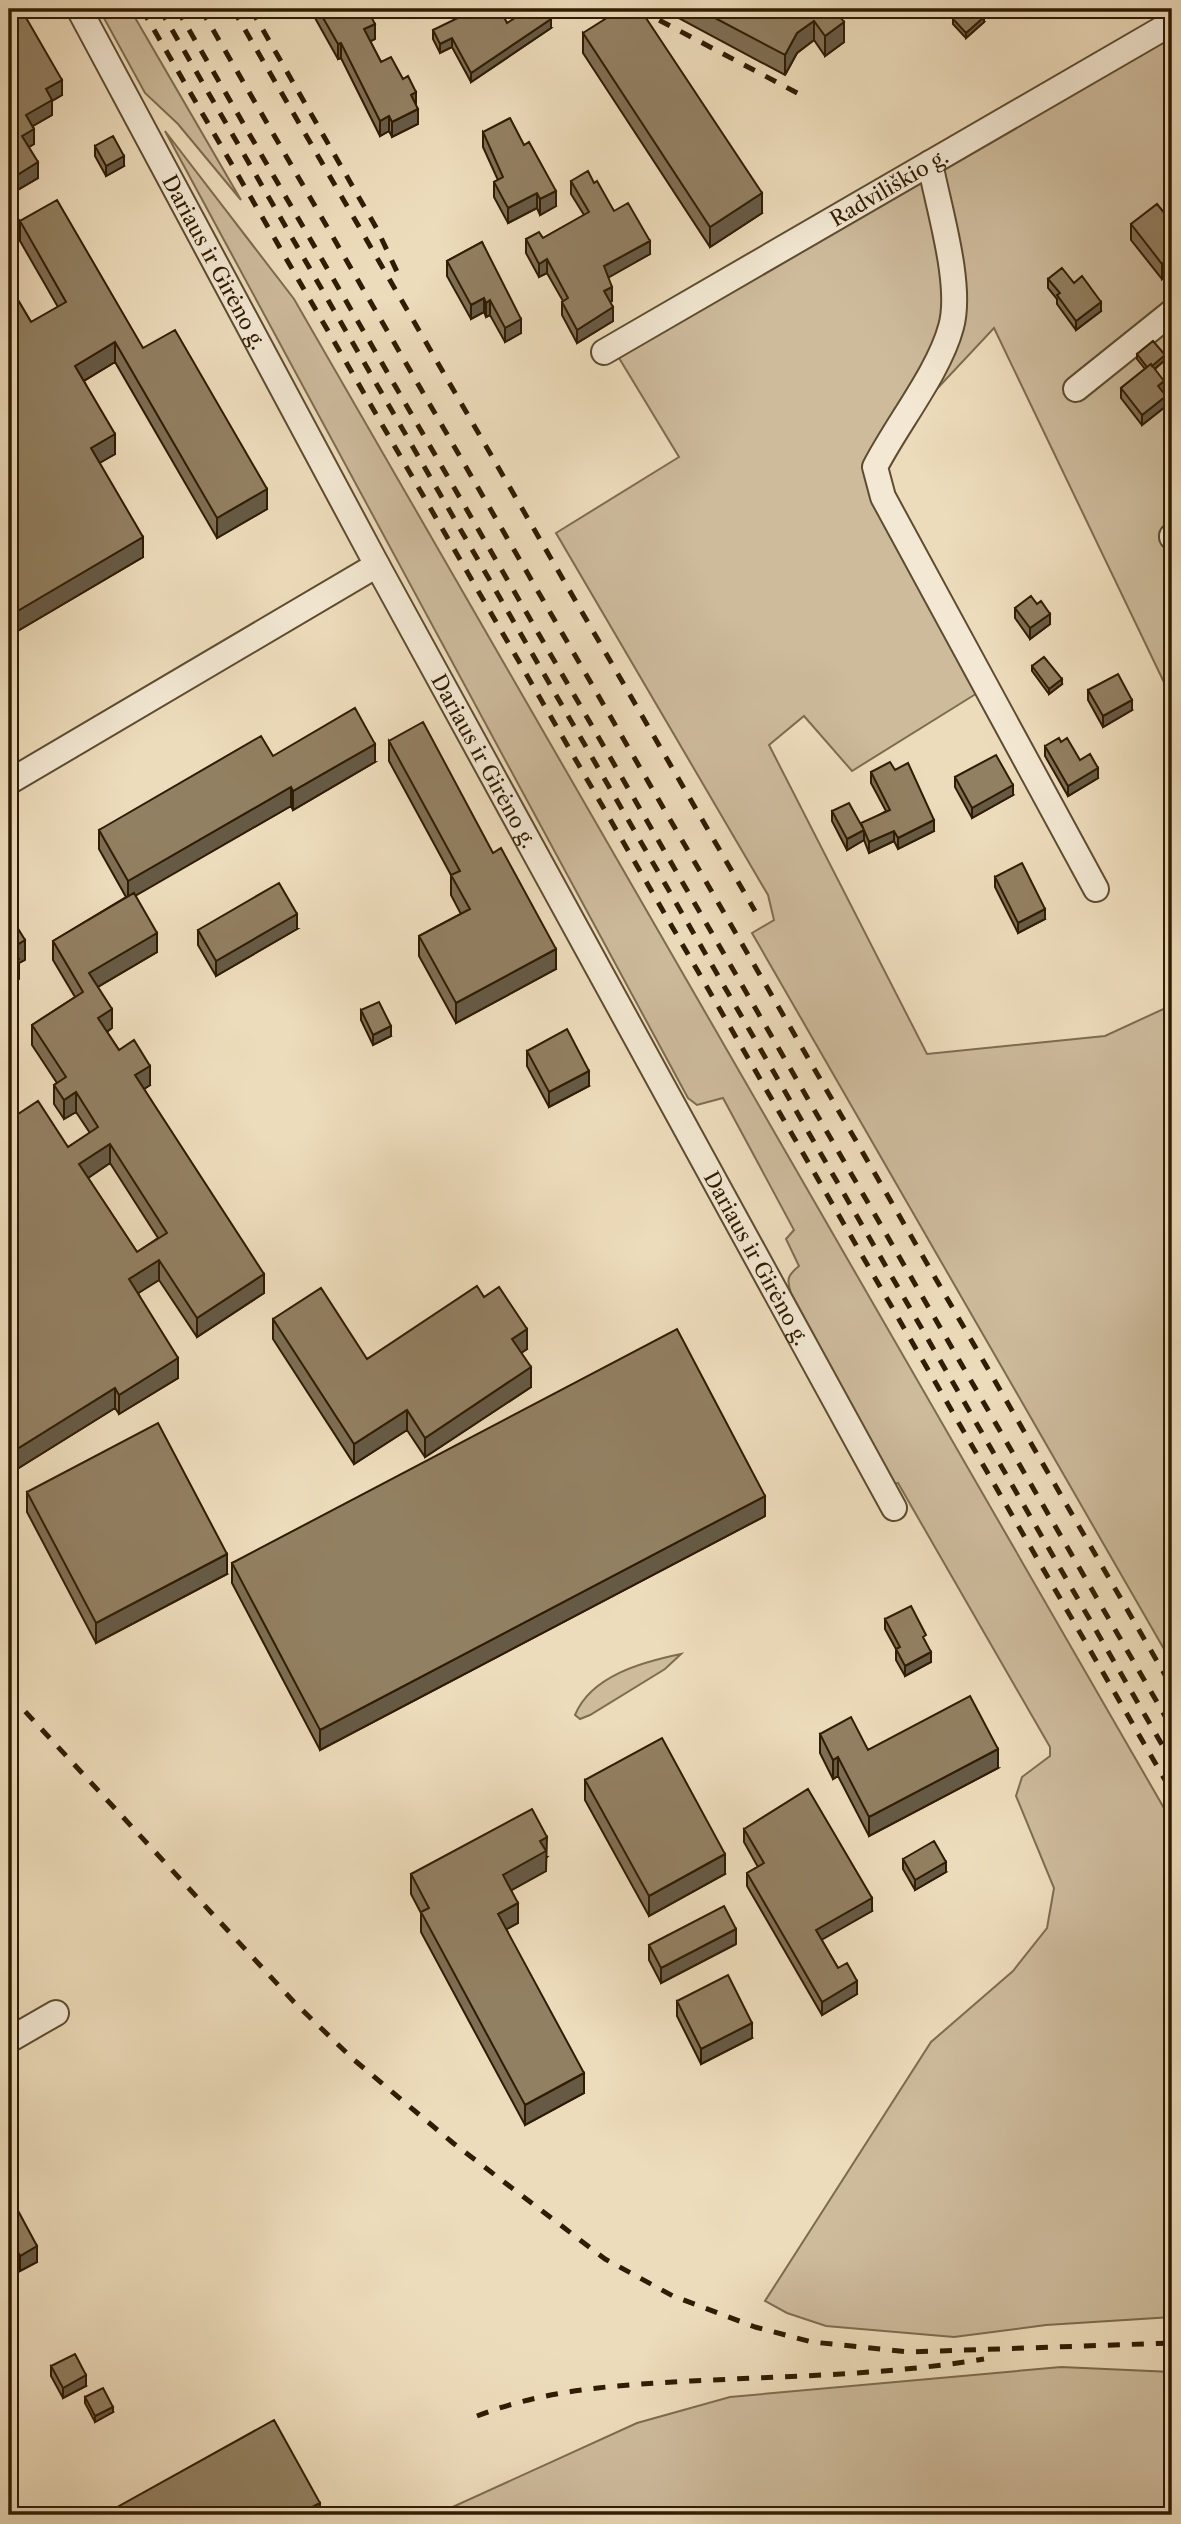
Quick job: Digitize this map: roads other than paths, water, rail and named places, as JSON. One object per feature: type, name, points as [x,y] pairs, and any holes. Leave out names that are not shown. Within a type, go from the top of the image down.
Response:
[{"type":"street","name":"Dariaus ir Girėno g.","points":[[79,9],[377,565],[894,1508]]},
{"type":"street","name":"Radviliškio g.","points":[[604,352],[1172,23]]},
{"type":"street","points":[[930,163],[949,255],[953,292],[952,326],[933,369],[875,467],[883,497],[1096,889]]},
{"type":"street","points":[[1076,389],[1172,312]]},
{"type":"street","points":[[9,782],[377,565]]},
{"type":"street","points":[[9,2040],[56,2013]]},
{"type":"railway","points":[[142,9],[1172,1792]]},
{"type":"railway","points":[[160,9],[1172,1762]]},
{"type":"railway","points":[[177,9],[1172,1728]]},
{"type":"railway","points":[[201,9],[1172,1687]]},
{"type":"railway","points":[[233,9],[755,911]]},
{"type":"railway","points":[[251,9],[377,229],[400,278]]},
{"type":"railway","points":[[638,9],[803,96]]},
{"type":"railway","points":[[9,1694],[294,2002],[353,2059],[453,2143],[605,2259],[673,2296],[755,2327],[812,2342],[909,2352],[1172,2343]]},
{"type":"railway","points":[[477,2416],[529,2400],[582,2390],[875,2372],[984,2359]]}]
